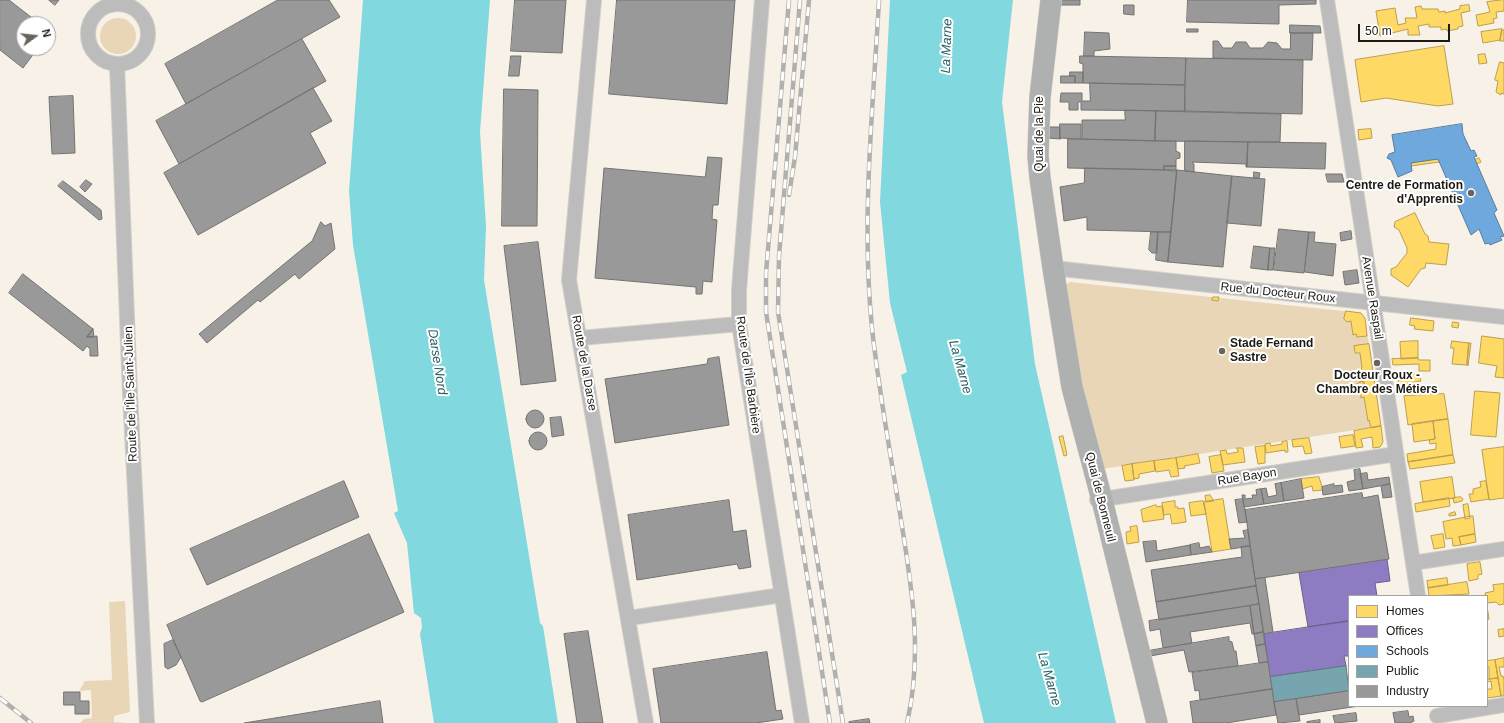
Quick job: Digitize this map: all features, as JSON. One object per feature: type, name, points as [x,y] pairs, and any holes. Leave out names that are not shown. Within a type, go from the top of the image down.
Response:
[{"type":"street","name":"Route de la Darse","points":[[594,0],[569,280],[629,618],[646,723]]},
{"type":"street","name":"Route de l'Île Barbière","points":[[762,0],[739,290],[739,324],[802,723]]},
{"type":"street","name":"Quai de la Pie","points":[[1051,0],[1040,97],[1038,156],[1053,268]]},
{"type":"street","name":"Avenue Raspail","points":[[1327,0],[1418,595]]},
{"type":"street","points":[[118,4],[127,6],[139,14],[146,26],[148,35],[146,44],[138,56],[126,63],[117,64],[100,59],[93,52],[89,42],[88,32],[90,22],[96,14],[102,9],[118,4]]},
{"type":"street","name":"Route de l'Île Saint-Julien","points":[[117,64],[130,394],[147,723]]},
{"type":"street","name":"Rue du Docteur Roux","points":[[1053,268],[1504,317]]},
{"type":"street","name":"Quai de Bonneuil","points":[[1053,268],[1072,387],[1157,723]]},
{"type":"street","points":[[580,338],[739,324]]},
{"type":"street","name":"Rue Bayon","points":[[1100,500],[1396,454]]},
{"type":"street","points":[[1413,563],[1504,549]]},
{"type":"street","points":[[629,618],[782,595]]},
{"type":"street","points":[[1437,715],[1504,705]]},
{"type":"shaded area","points":[[118,18],[131,23],[136,36],[131,49],[118,54],[105,49],[100,36],[105,23]]},
{"type":"shaded area","name":"Stade Fernand Sastre","points":[[1070,282],[1361,313],[1365,318],[1381,426],[1102,469],[1081,385],[1064,286]]},
{"type":"shaded area","points":[[125,601],[130,712],[114,716],[114,722],[125,723],[80,723],[84,719],[92,718],[91,690],[79,691],[85,681],[112,680],[109,602]]},
{"type":"water","name":"Darse Nord","points":[[363,0],[490,0],[480,132],[486,226],[484,280],[540,623],[543,626],[558,723],[434,723],[420,634],[422,627],[421,618],[414,613],[407,543],[394,513],[398,511],[353,245],[349,191]]},
{"type":"water","name":"La Marne","points":[[890,0],[1013,0],[1002,102],[1035,364],[1116,723],[984,723],[901,375],[907,372],[890,303],[880,202]]},
{"type":"building: Homes","points":[[1504,0],[1504,11],[1496,12],[1497,18],[1493,19],[1494,23],[1478,26],[1476,15],[1490,12],[1487,2]]},
{"type":"building: Homes","points":[[1469,5],[1470,11],[1461,13],[1463,26],[1458,27],[1458,29],[1447,31],[1447,29],[1441,30],[1441,27],[1429,27],[1429,24],[1418,26],[1420,35],[1408,35],[1408,29],[1380,36],[1376,11],[1395,8],[1398,25],[1406,23],[1405,18],[1417,18],[1415,7],[1421,6],[1422,9],[1438,9],[1439,12],[1445,11],[1445,13],[1460,9],[1460,6]]},
{"type":"building: Homes","points":[[1502,29],[1500,40],[1483,43],[1481,32]]},
{"type":"building: Homes","points":[[1502,30],[1504,30],[1504,41],[1500,41]]},
{"type":"building: Homes","points":[[1444,46],[1453,104],[1438,106],[1386,98],[1361,102],[1355,60]]},
{"type":"building: Homes","points":[[1485,54],[1487,63],[1479,64],[1478,55]]},
{"type":"building: Homes","points":[[1500,62],[1504,63],[1504,94],[1501,93],[1501,95],[1496,92],[1498,81],[1495,80]]},
{"type":"building: Homes","points":[[1371,129],[1372,138],[1359,140],[1358,130]]},
{"type":"building: Homes","points":[[1479,158],[1481,162],[1476,164],[1475,160]]},
{"type":"building: Homes","points":[[1438,159],[1439,162],[1411,166],[1411,163]]},
{"type":"building: Homes","points":[[1415,213],[1425,234],[1428,236],[1429,242],[1449,244],[1446,265],[1426,263],[1425,268],[1421,269],[1408,287],[1391,275],[1391,269],[1396,267],[1407,253],[1407,248],[1399,230],[1394,227],[1395,222]]},
{"type":"building: Homes","points":[[1213,297],[1219,297],[1218,301],[1212,300]]},
{"type":"building: Homes","points":[[1346,311],[1361,313],[1365,318],[1367,336],[1357,337],[1356,334],[1353,335],[1351,321],[1347,322],[1344,319]]},
{"type":"building: Homes","points":[[1411,318],[1434,321],[1433,331],[1414,329],[1415,326],[1410,325]]},
{"type":"building: Homes","points":[[1453,322],[1459,323],[1458,328],[1452,327]]},
{"type":"building: Homes","points":[[1482,336],[1504,339],[1504,378],[1495,377],[1497,366],[1479,363]]},
{"type":"building: Homes","points":[[1418,341],[1418,358],[1401,359],[1400,342]]},
{"type":"building: Homes","points":[[1452,341],[1469,343],[1467,365],[1452,364],[1454,348],[1451,348]]},
{"type":"building: Homes","points":[[1469,343],[1471,343],[1468,366],[1467,365]]},
{"type":"building: Homes","points":[[1369,344],[1381,426],[1371,428],[1369,420],[1368,421],[1364,397],[1361,398],[1360,388],[1365,388],[1364,381],[1360,382],[1359,379],[1356,379],[1355,372],[1359,372],[1362,368],[1360,353],[1355,353],[1354,346]]},
{"type":"building: Homes","points":[[1418,358],[1419,360],[1430,360],[1430,371],[1419,371],[1419,364],[1393,365],[1392,359]]},
{"type":"building: Homes","points":[[1413,372],[1414,374],[1419,374],[1421,381],[1399,385],[1397,375]]},
{"type":"building: Homes","points":[[1363,381],[1363,388],[1358,389],[1357,384]]},
{"type":"building: Homes","points":[[1475,391],[1500,393],[1496,437],[1471,435]]},
{"type":"building: Homes","points":[[1444,394],[1448,419],[1408,425],[1404,396]]},
{"type":"building: Homes","points":[[1448,419],[1453,455],[1408,462],[1407,454],[1436,449],[1436,443],[1430,444],[1429,440],[1435,439],[1433,421]]},
{"type":"building: Homes","points":[[1433,421],[1435,439],[1414,442],[1412,424]]},
{"type":"building: Homes","points":[[1381,426],[1383,442],[1380,447],[1373,448],[1372,437],[1361,439],[1363,447],[1356,448],[1354,431]]},
{"type":"building: Homes","points":[[1353,435],[1355,446],[1341,448],[1339,437]]},
{"type":"building: Homes","points":[[1063,436],[1067,455],[1064,456],[1059,437]]},
{"type":"building: Homes","points":[[1309,438],[1312,453],[1305,454],[1303,446],[1293,447],[1292,440]]},
{"type":"building: Homes","points":[[1287,441],[1288,452],[1285,452],[1285,450],[1266,453],[1265,444],[1270,443],[1271,446],[1282,444],[1282,442]]},
{"type":"building: Homes","points":[[1265,446],[1265,463],[1258,464],[1255,447]]},
{"type":"building: Homes","points":[[1504,447],[1504,498],[1489,500],[1482,450]]},
{"type":"building: Homes","points":[[1237,448],[1243,448],[1245,462],[1223,465],[1220,451],[1226,450],[1227,454],[1238,452]]},
{"type":"building: Homes","points":[[1198,454],[1200,463],[1184,466],[1185,468],[1178,469],[1176,458]]},
{"type":"building: Homes","points":[[1221,455],[1224,471],[1212,473],[1209,457]]},
{"type":"building: Homes","points":[[1453,455],[1455,463],[1410,469],[1408,462]]},
{"type":"building: Homes","points":[[1176,458],[1179,476],[1171,477],[1169,470],[1156,472],[1154,461]]},
{"type":"building: Homes","points":[[1154,461],[1155,471],[1139,474],[1139,478],[1134,479],[1132,464]]},
{"type":"building: Homes","points":[[1132,464],[1134,480],[1125,481],[1122,466]]},
{"type":"building: Homes","points":[[1319,477],[1323,490],[1313,491],[1312,486],[1302,489],[1301,479]]},
{"type":"building: Homes","points":[[1452,477],[1455,498],[1423,502],[1420,482]]},
{"type":"building: Homes","points":[[1486,481],[1489,499],[1471,502],[1469,494],[1473,494],[1473,489],[1481,487],[1480,482]]},
{"type":"building: Homes","points":[[1210,495],[1214,501],[1206,502],[1205,496]]},
{"type":"building: Homes","points":[[1461,497],[1463,499],[1462,501],[1454,503],[1453,498]]},
{"type":"building: Homes","points":[[1449,498],[1450,506],[1416,512],[1415,504]]},
{"type":"building: Homes","points":[[1223,499],[1231,549],[1212,552],[1204,502]]},
{"type":"building: Homes","points":[[1175,501],[1175,507],[1178,507],[1178,509],[1184,508],[1186,522],[1172,524],[1170,514],[1164,515],[1162,503]]},
{"type":"building: Homes","points":[[1203,501],[1206,514],[1191,516],[1189,503]]},
{"type":"building: Homes","points":[[1468,504],[1470,518],[1465,519],[1463,505]]},
{"type":"building: Homes","points":[[1156,505],[1157,507],[1162,506],[1164,519],[1143,522],[1141,510]]},
{"type":"building: Homes","points":[[1455,512],[1456,515],[1449,516],[1449,514]]},
{"type":"building: Homes","points":[[1473,516],[1475,534],[1459,537],[1461,545],[1453,546],[1452,538],[1446,539],[1443,522]]},
{"type":"building: Homes","points":[[1137,526],[1139,542],[1127,544],[1126,532],[1131,531],[1130,527]]},
{"type":"building: Homes","points":[[1443,534],[1445,547],[1434,549],[1431,536]]},
{"type":"building: Homes","points":[[1475,534],[1476,542],[1461,545],[1459,537]]},
{"type":"building: Homes","points":[[1480,562],[1482,574],[1478,575],[1478,579],[1469,581],[1467,564]]},
{"type":"building: Homes","points":[[1447,578],[1448,585],[1428,588],[1427,581]]},
{"type":"building: Homes","points":[[1467,582],[1469,594],[1429,595],[1428,588]]},
{"type":"building: Homes","points":[[1504,584],[1504,604],[1499,605],[1496,602],[1488,603],[1488,595],[1485,595],[1485,593],[1494,591],[1493,585]]},
{"type":"building: Homes","points":[[1504,629],[1504,636],[1499,637],[1498,630]]},
{"type":"building: Homes","points":[[1504,658],[1504,667],[1499,667],[1501,676],[1503,676],[1504,680],[1504,696],[1501,696],[1495,660]]},
{"type":"building: Homes","points":[[1495,660],[1498,678],[1489,679],[1488,661]]},
{"type":"building: Homes","points":[[1498,678],[1501,696],[1488,698],[1488,689],[1492,689],[1491,681],[1488,682],[1488,680]]},
{"type":"building: Offices","points":[[1387,559],[1390,581],[1375,583],[1377,595],[1348,595],[1348,621],[1308,627],[1299,573]]},
{"type":"building: Offices","points":[[1348,621],[1348,656],[1344,656],[1346,666],[1270,677],[1264,634]]},
{"type":"building: Schools","name":"Centre de Formation d'Apprentis","points":[[1462,124],[1463,134],[1471,151],[1474,150],[1477,156],[1474,157],[1497,210],[1494,213],[1504,236],[1500,237],[1502,240],[1490,245],[1489,243],[1485,244],[1479,229],[1471,235],[1438,159],[1411,163],[1412,171],[1398,177],[1391,160],[1387,158],[1389,154],[1395,152],[1392,135]]},
{"type":"building: Public","points":[[1346,666],[1348,691],[1274,702],[1270,677]]},
{"type":"building: Industry","points":[[0,0],[9,0],[30,16],[16,16],[16,56],[32,56],[23,68],[0,50]]},
{"type":"building: Industry","points":[[49,0],[59,0],[55,5]]},
{"type":"building: Industry","points":[[278,0],[329,0],[340,17],[186,104],[165,64]]},
{"type":"building: Industry","points":[[515,0],[566,0],[562,53],[511,51]]},
{"type":"building: Industry","points":[[617,0],[735,0],[727,104],[609,94]]},
{"type":"building: Industry","points":[[1062,0],[1080,0],[1080,5],[1061,5]]},
{"type":"building: Industry","points":[[1188,0],[1316,0],[1316,4],[1279,5],[1279,24],[1187,22]]},
{"type":"building: Industry","points":[[1124,5],[1134,5],[1134,15],[1124,14]]},
{"type":"building: Industry","points":[[1290,25],[1320,26],[1321,33],[1290,33]]},
{"type":"building: Industry","points":[[1187,29],[1198,29],[1198,32],[1187,32]]},
{"type":"building: Industry","points":[[1085,32],[1109,33],[1110,49],[1094,51],[1094,56],[1084,56]]},
{"type":"building: Industry","points":[[1291,33],[1313,33],[1312,60],[1213,58],[1213,41],[1218,41],[1223,48],[1232,48],[1236,42],[1246,42],[1250,48],[1263,48],[1268,42],[1277,43],[1282,49],[1290,49]]},
{"type":"building: Industry","points":[[302,39],[326,81],[179,164],[156,121]]},
{"type":"building: Industry","points":[[511,56],[521,56],[519,76],[509,76]]},
{"type":"building: Industry","points":[[1080,56],[1186,58],[1185,85],[1083,83],[1083,64],[1080,63]]},
{"type":"building: Industry","points":[[1186,58],[1303,60],[1302,114],[1185,111]]},
{"type":"building: Industry","points":[[1070,72],[1083,72],[1083,83],[1075,83],[1075,76],[1070,76]]},
{"type":"building: Industry","points":[[1061,76],[1075,76],[1075,83],[1061,83]]},
{"type":"building: Industry","points":[[1090,83],[1185,85],[1185,111],[1081,110],[1081,102],[1078,102],[1078,110],[1069,110],[1069,102],[1060,102],[1061,93],[1082,93],[1082,101],[1090,101]]},
{"type":"building: Industry","points":[[313,88],[332,121],[310,133],[326,163],[198,235],[164,173]]},
{"type":"building: Industry","points":[[504,89],[538,90],[537,226],[502,226]]},
{"type":"building: Industry","points":[[73,96],[75,153],[52,154],[49,97]]},
{"type":"building: Industry","points":[[1125,110],[1156,111],[1155,141],[1082,139],[1082,120],[1125,120]]},
{"type":"building: Industry","points":[[1156,111],[1281,114],[1280,142],[1155,141]]},
{"type":"building: Industry","points":[[1060,124],[1081,124],[1081,139],[1060,138]]},
{"type":"building: Industry","points":[[1048,127],[1060,127],[1061,139],[1047,138]]},
{"type":"building: Industry","points":[[1068,139],[1176,141],[1176,151],[1180,153],[1180,158],[1176,159],[1176,166],[1164,166],[1164,170],[1068,168]]},
{"type":"building: Industry","points":[[1185,141],[1248,142],[1247,167],[1246,164],[1192,162],[1194,164],[1194,172],[1185,171]]},
{"type":"building: Industry","points":[[1248,142],[1326,143],[1325,169],[1247,167]]},
{"type":"building: Industry","points":[[708,157],[722,158],[718,205],[713,205],[712,219],[717,220],[712,282],[703,281],[702,294],[696,294],[696,287],[595,278],[604,168],[705,177]]},
{"type":"building: Industry","points":[[1164,166],[1176,166],[1176,171],[1164,170]]},
{"type":"building: Industry","points":[[1085,168],[1177,170],[1171,232],[1087,230],[1087,217],[1064,221],[1060,187],[1084,183]]},
{"type":"building: Industry","points":[[1177,170],[1232,176],[1223,267],[1168,262]]},
{"type":"building: Industry","points":[[1254,172],[1260,173],[1259,178],[1254,178]]},
{"type":"building: Industry","points":[[1326,174],[1342,174],[1344,182],[1328,182]]},
{"type":"building: Industry","points":[[1232,176],[1265,179],[1261,226],[1227,223]]},
{"type":"building: Industry","points":[[86,180],[92,184],[85,192],[80,187]]},
{"type":"building: Industry","points":[[63,181],[101,210],[102,219],[99,220],[58,186]]},
{"type":"building: Industry","points":[[321,222],[325,226],[331,223],[335,249],[299,279],[295,274],[260,302],[258,300],[207,343],[199,334],[312,241]]},
{"type":"building: Industry","points":[[1279,229],[1309,232],[1304,273],[1274,270]]},
{"type":"building: Industry","points":[[1351,231],[1352,239],[1341,241],[1340,233]]},
{"type":"building: Industry","points":[[1151,232],[1158,232],[1157,253],[1152,253],[1149,250]]},
{"type":"building: Industry","points":[[1158,232],[1171,232],[1168,262],[1156,260]]},
{"type":"building: Industry","points":[[1309,232],[1315,232],[1314,242],[1336,244],[1333,276],[1305,272]]},
{"type":"building: Industry","points":[[538,242],[556,381],[521,385],[504,246]]},
{"type":"building: Industry","points":[[1254,246],[1270,248],[1268,270],[1251,268]]},
{"type":"building: Industry","points":[[1270,248],[1275,248],[1273,270],[1268,270]]},
{"type":"building: Industry","points":[[1357,270],[1359,283],[1345,285],[1343,272]]},
{"type":"building: Industry","points":[[23,274],[93,329],[87,337],[97,336],[98,356],[90,356],[90,349],[87,346],[83,351],[9,293]]},
{"type":"building: Industry","points":[[93,329],[94,337],[87,337]]},
{"type":"building: Industry","points":[[719,357],[729,425],[615,443],[605,379],[707,364],[708,359]]},
{"type":"building: Industry","points":[[535,410],[541,413],[544,419],[541,425],[535,428],[529,425],[526,419],[529,413]]},
{"type":"building: Industry","points":[[561,417],[564,435],[552,437],[550,418]]},
{"type":"building: Industry","points":[[538,432],[544,435],[547,441],[544,447],[538,450],[532,447],[529,441],[532,435]]},
{"type":"building: Industry","points":[[1360,469],[1363,489],[1349,491],[1347,482],[1355,480],[1354,470]]},
{"type":"building: Industry","points":[[1367,473],[1368,480],[1389,477],[1390,484],[1363,489],[1360,474]]},
{"type":"building: Industry","points":[[1301,479],[1304,498],[1284,501],[1281,483]]},
{"type":"building: Industry","points":[[344,481],[359,517],[207,585],[190,549]]},
{"type":"building: Industry","points":[[1281,483],[1284,501],[1264,504],[1261,489],[1266,488],[1268,497],[1277,495],[1275,484]]},
{"type":"building: Industry","points":[[1334,484],[1334,486],[1342,485],[1343,492],[1323,495],[1322,487]]},
{"type":"building: Industry","points":[[1390,484],[1392,497],[1383,498],[1381,486]]},
{"type":"building: Industry","points":[[1261,489],[1264,504],[1244,507],[1242,495],[1245,495],[1245,499],[1253,498],[1252,495],[1257,495],[1256,490]]},
{"type":"building: Industry","points":[[1362,493],[1363,498],[1378,495],[1389,559],[1255,579],[1245,510]]},
{"type":"building: Industry","points":[[1243,499],[1247,522],[1239,523],[1235,500]]},
{"type":"building: Industry","points":[[729,500],[733,532],[746,530],[751,567],[739,569],[737,564],[637,580],[628,515]]},
{"type":"building: Industry","points":[[1248,530],[1250,546],[1231,549],[1229,539],[1245,538],[1243,531]]},
{"type":"building: Industry","points":[[369,534],[404,612],[202,702],[200,701],[167,625]]},
{"type":"building: Industry","points":[[1156,541],[1157,551],[1190,545],[1191,555],[1146,562],[1143,542]]},
{"type":"building: Industry","points":[[1199,543],[1200,548],[1209,546],[1212,552],[1191,555],[1190,545]]},
{"type":"building: Industry","points":[[1250,546],[1256,586],[1156,602],[1151,570],[1242,557],[1241,547]]},
{"type":"building: Industry","points":[[1265,578],[1273,632],[1264,634],[1255,579]]},
{"type":"building: Industry","points":[[1256,586],[1259,604],[1159,620],[1156,602]]},
{"type":"building: Industry","points":[[1259,604],[1263,632],[1254,634],[1250,606]]},
{"type":"building: Industry","points":[[1250,606],[1254,634],[1252,634],[1250,623],[1190,632],[1192,643],[1163,648],[1160,629],[1150,631],[1149,621]]},
{"type":"building: Industry","points":[[588,631],[603,723],[577,723],[564,634]]},
{"type":"building: Industry","points":[[1263,632],[1265,644],[1256,646],[1254,634]]},
{"type":"building: Industry","points":[[1229,637],[1229,641],[1232,642],[1234,651],[1236,651],[1238,666],[1189,672],[1184,650],[1150,656],[1148,651]]},
{"type":"building: Industry","points":[[173,640],[181,657],[176,665],[168,669],[165,667],[164,644]]},
{"type":"building: Industry","points":[[1265,644],[1268,662],[1259,663],[1256,646]]},
{"type":"building: Industry","points":[[767,652],[776,711],[781,710],[783,719],[756,723],[661,723],[653,669]]},
{"type":"building: Industry","points":[[1268,662],[1272,689],[1200,700],[1199,690],[1195,691],[1192,673]]},
{"type":"building: Industry","points":[[1272,689],[1276,715],[1226,723],[1193,723],[1190,702]]},
{"type":"building: Industry","points":[[1348,691],[1348,707],[1352,707],[1299,715],[1296,699]]},
{"type":"building: Industry","points":[[64,692],[80,692],[80,701],[89,701],[89,714],[75,714],[75,705],[64,705]]},
{"type":"building: Industry","points":[[1296,699],[1300,721],[1278,723],[1274,702]]},
{"type":"building: Industry","points":[[380,701],[383,723],[244,723],[300,714]]},
{"type":"building: Industry","points":[[1408,711],[1409,717],[1413,716],[1414,721],[1410,723],[1395,723],[1393,713]]},
{"type":"building: Industry","points":[[1356,713],[1357,721],[1335,723],[1333,716]]},
{"type":"building: Industry","points":[[869,719],[870,723],[849,723],[849,722]]},
{"type":"building: Industry","points":[[1320,720],[1320,723],[1307,723],[1307,722]]},
{"type":"railway","points":[[789,0],[766,273],[766,312],[830,723]]},
{"type":"railway","points":[[800,0],[779,256],[778,312],[843,723]]},
{"type":"railway","points":[[789,195],[795,157],[809,0]]},
{"type":"railway","points":[[879,0],[869,164],[869,287],[878,376],[912,596],[915,646],[914,672],[912,697],[907,723]]},
{"type":"railway","points":[[0,698],[31,723]]},
{"type":"place","name":"Centre de Formation d'Apprentis","points":[[1471,193]]},
{"type":"place","name":"Stade Fernand Sastre","points":[[1222,351]]},
{"type":"place","name":"Docteur Roux - Chambre des Métiers","points":[[1377,363]]}]
